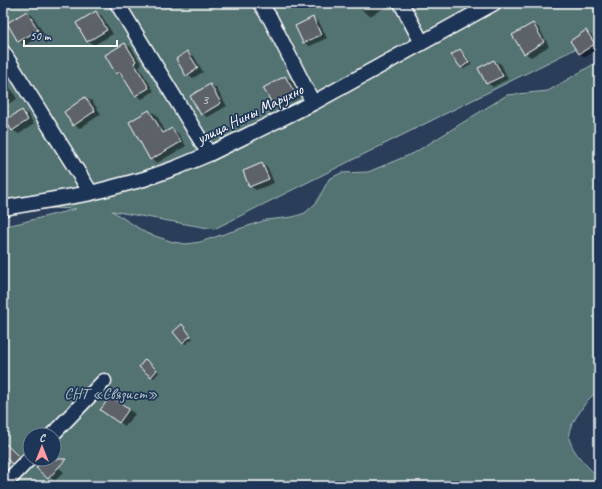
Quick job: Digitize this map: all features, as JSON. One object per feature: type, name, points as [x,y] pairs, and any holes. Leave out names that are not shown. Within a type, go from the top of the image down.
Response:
[{"type":"street","points":[[117,3],[209,154]]},
{"type":"street","points":[[260,3],[270,18],[313,103]]},
{"type":"street","points":[[401,3],[422,43]]},
{"type":"street","name":"улица Нины Марухно","points":[[3,208],[91,193],[178,167],[209,154],[313,103],[494,3]]},
{"type":"street","points":[[3,52],[91,193]]},
{"type":"street","points":[[60,427],[104,380]]},
{"type":"street","points":[[3,486],[22,466]]},
{"type":"green space","name":"СНТ «Связист»","points":[[3,3],[599,3],[599,37],[214,229],[112,211],[146,233],[173,242],[186,244],[200,242],[266,220],[293,217],[305,213],[316,203],[329,179],[341,173],[368,172],[414,153],[507,95],[548,91],[599,61],[599,391],[586,403],[573,423],[570,428],[569,439],[575,451],[599,478],[599,486],[3,486],[3,227],[76,209],[3,206]]},
{"type":"building","points":[[27,11],[38,30],[18,42],[7,23]]},
{"type":"building","points":[[96,11],[107,30],[87,42],[76,23]]},
{"type":"building","points":[[313,17],[321,35],[303,43],[295,26]]},
{"type":"building","points":[[533,23],[544,42],[524,54],[512,35]]},
{"type":"building","points":[[586,30],[595,44],[579,54],[570,41]]},
{"type":"building","points":[[125,43],[136,61],[134,63],[149,88],[135,96],[120,72],[116,74],[105,55]]},
{"type":"building","points":[[460,49],[469,62],[461,68],[451,55]]},
{"type":"building","points":[[187,51],[198,68],[186,76],[176,59]]},
{"type":"building","points":[[494,60],[503,76],[486,84],[478,68]]},
{"type":"building","points":[[285,76],[295,93],[273,105],[263,88]]},
{"type":"building","points":[[210,84],[221,103],[201,115],[190,96]]},
{"type":"building","points":[[85,97],[95,111],[73,126],[64,112]]},
{"type":"building","points":[[22,110],[28,120],[12,131],[5,120]]},
{"type":"building","points":[[149,110],[163,133],[172,128],[181,142],[150,160],[129,122]]},
{"type":"building","points":[[262,163],[269,179],[249,187],[243,171]]},
{"type":"building","points":[[182,324],[191,336],[182,343],[173,332]]},
{"type":"building","points":[[145,359],[157,370],[151,377],[139,367]]},
{"type":"building","points":[[111,396],[129,409],[119,423],[100,410]]},
{"type":"building","points":[[3,441],[19,457],[12,464],[3,455]]},
{"type":"building","points":[[37,467],[59,467],[48,479],[36,468]]}]
